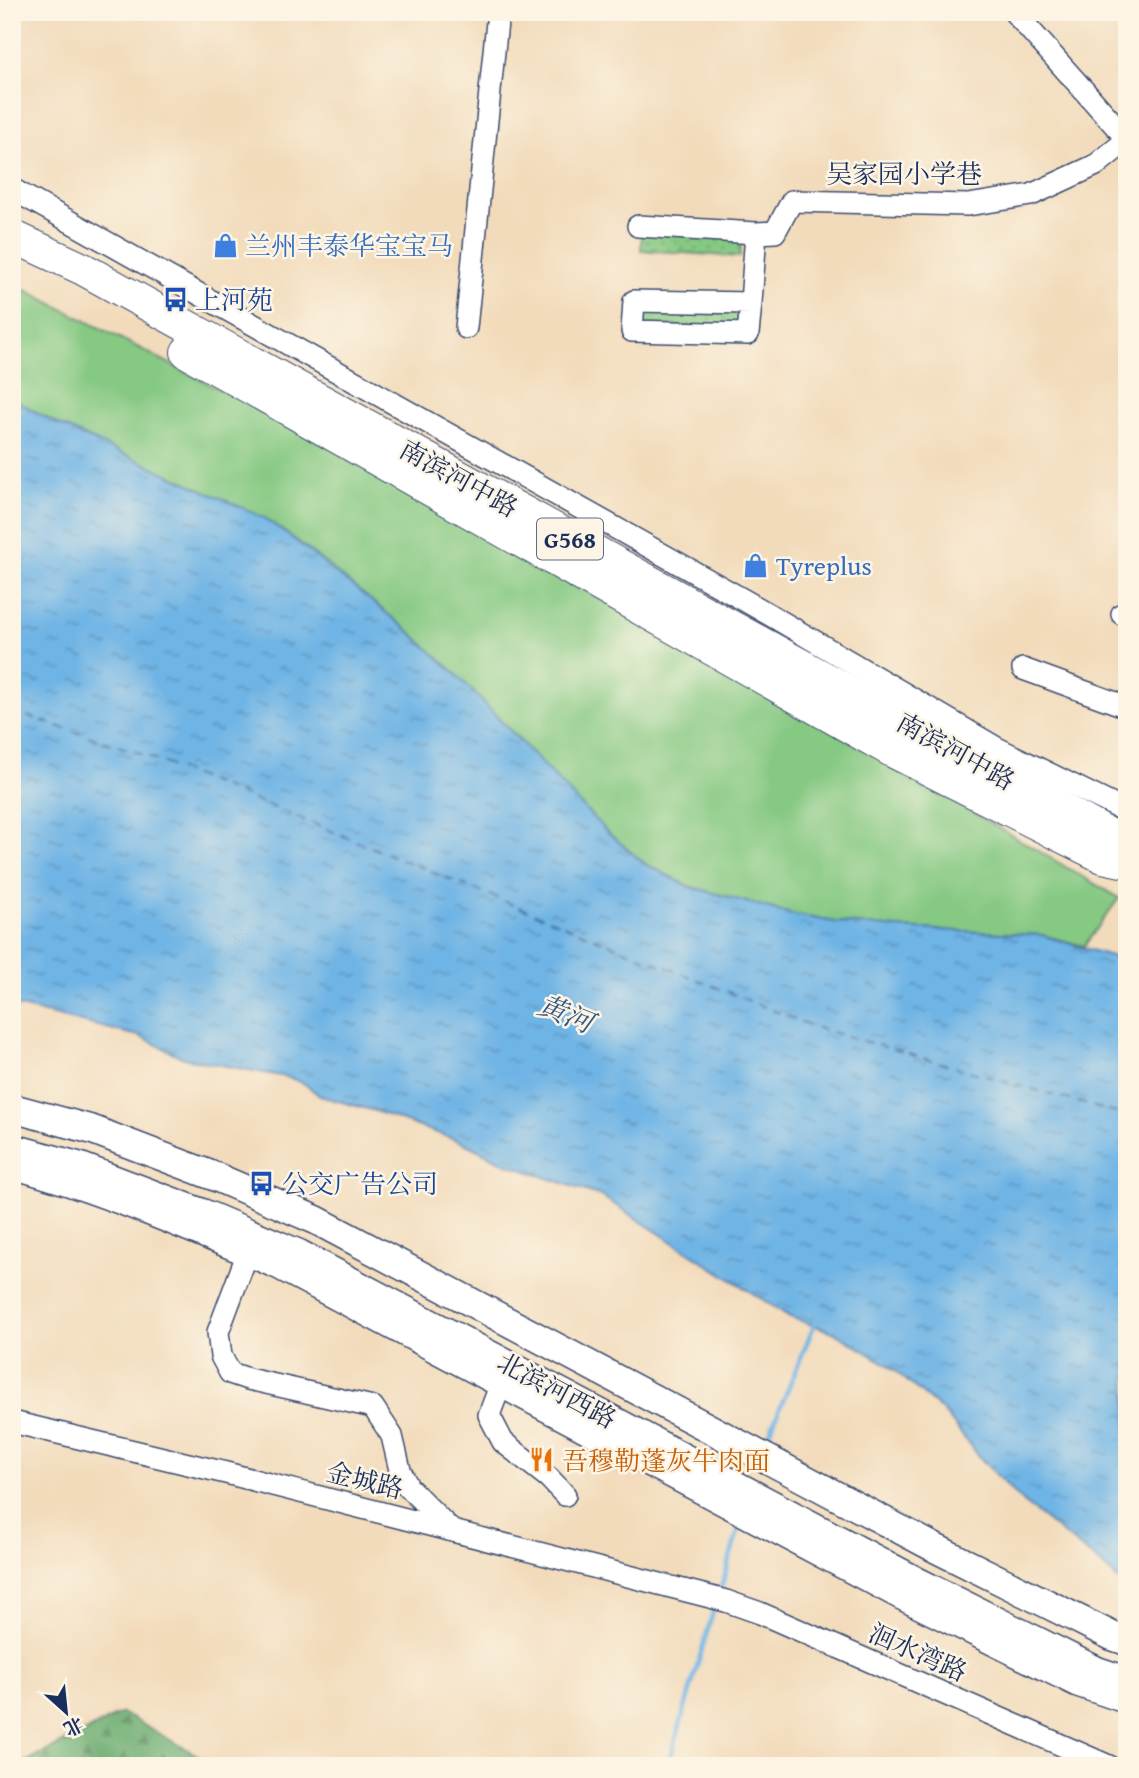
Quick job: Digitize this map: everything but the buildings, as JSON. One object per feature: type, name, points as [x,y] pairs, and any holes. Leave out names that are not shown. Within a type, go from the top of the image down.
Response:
[{"type":"highway","name":"南滨河中路","points":[[12,236],[83,269],[1111,836],[1127,840]]},
{"type":"highway","name":"南滨河中路","points":[[12,260],[73,289],[196,356],[892,751],[1103,857],[1127,862]]},
{"type":"main road","name":"北滨河西路","points":[[12,1108],[93,1130],[216,1177],[316,1220],[937,1549],[1127,1641]]},
{"type":"main road","name":"北滨河西路","points":[[12,1148],[81,1167],[250,1245],[312,1261],[920,1583],[1097,1671],[1127,1681]]},
{"type":"street","points":[[466,328],[498,12]]},
{"type":"street","points":[[1014,12],[1127,140]]},
{"type":"street","name":"吴家园小学巷","points":[[756,233],[775,232],[792,201],[968,205],[1031,195],[1096,165],[1127,140]]},
{"type":"street","points":[[12,189],[747,601],[997,748],[1127,812]]},
{"type":"street","points":[[638,226],[756,233],[751,303],[748,334],[632,331],[634,301],[751,303]]},
{"type":"street","points":[[1023,669],[1127,707]]},
{"type":"street","points":[[12,1168],[63,1182],[250,1245],[277,1268],[897,1597],[1077,1686],[1127,1703]]},
{"type":"street","points":[[250,1245],[218,1332],[221,1356],[230,1373],[373,1407],[392,1436],[400,1470],[408,1487],[453,1532]]},
{"type":"street","points":[[500,1386],[489,1415],[503,1442],[549,1478],[565,1495]]},
{"type":"street","name":"金城路","points":[[12,1422],[703,1595]]},
{"type":"street","name":"洄水湾路","points":[[703,1595],[760,1613],[1109,1766]]},
{"type":"green space","points":[[642,229],[742,237],[740,257],[641,250]]},
{"type":"green space","points":[[12,283],[309,435],[778,699],[1119,898],[1084,946],[1042,935],[897,928],[795,915],[688,886],[645,864],[607,832],[455,673],[409,631],[296,540],[265,518],[55,423],[12,398]]},
{"type":"green space","points":[[642,304],[741,309],[740,330],[640,325]]},
{"type":"green space","points":[[122,1713],[217,1766],[18,1766]]},
{"type":"water","name":"黄河","points":[[12,398],[55,423],[265,518],[409,631],[455,673],[607,832],[645,864],[688,886],[795,915],[835,922],[897,928],[1042,935],[1127,961],[1127,1588],[1094,1558],[1024,1503],[983,1461],[942,1410],[888,1365],[833,1332],[790,1317],[601,1196],[507,1164],[462,1142],[375,1111],[320,1096],[305,1084],[291,1078],[184,1058],[139,1036],[12,1005]]},
{"type":"waterway","points":[[768,1437],[816,1321]]},
{"type":"waterway","points":[[719,1594],[741,1522]]},
{"type":"waterway","points":[[668,1766],[715,1605]]},
{"type":"ferry route","points":[[12,711],[142,754],[814,1027],[1127,1116]]},
{"type":"place","name":"兰州丰泰华宝宝马","points":[[225,245]]},
{"type":"place","name":"上河苑","points":[[175,299]]},
{"type":"place","name":"Tyreplus","points":[[756,565]]},
{"type":"place","name":"公交广告公司","points":[[262,1183]]},
{"type":"place","name":"吾穆勒蓬灰牛肉面","points":[[542,1460]]}]
